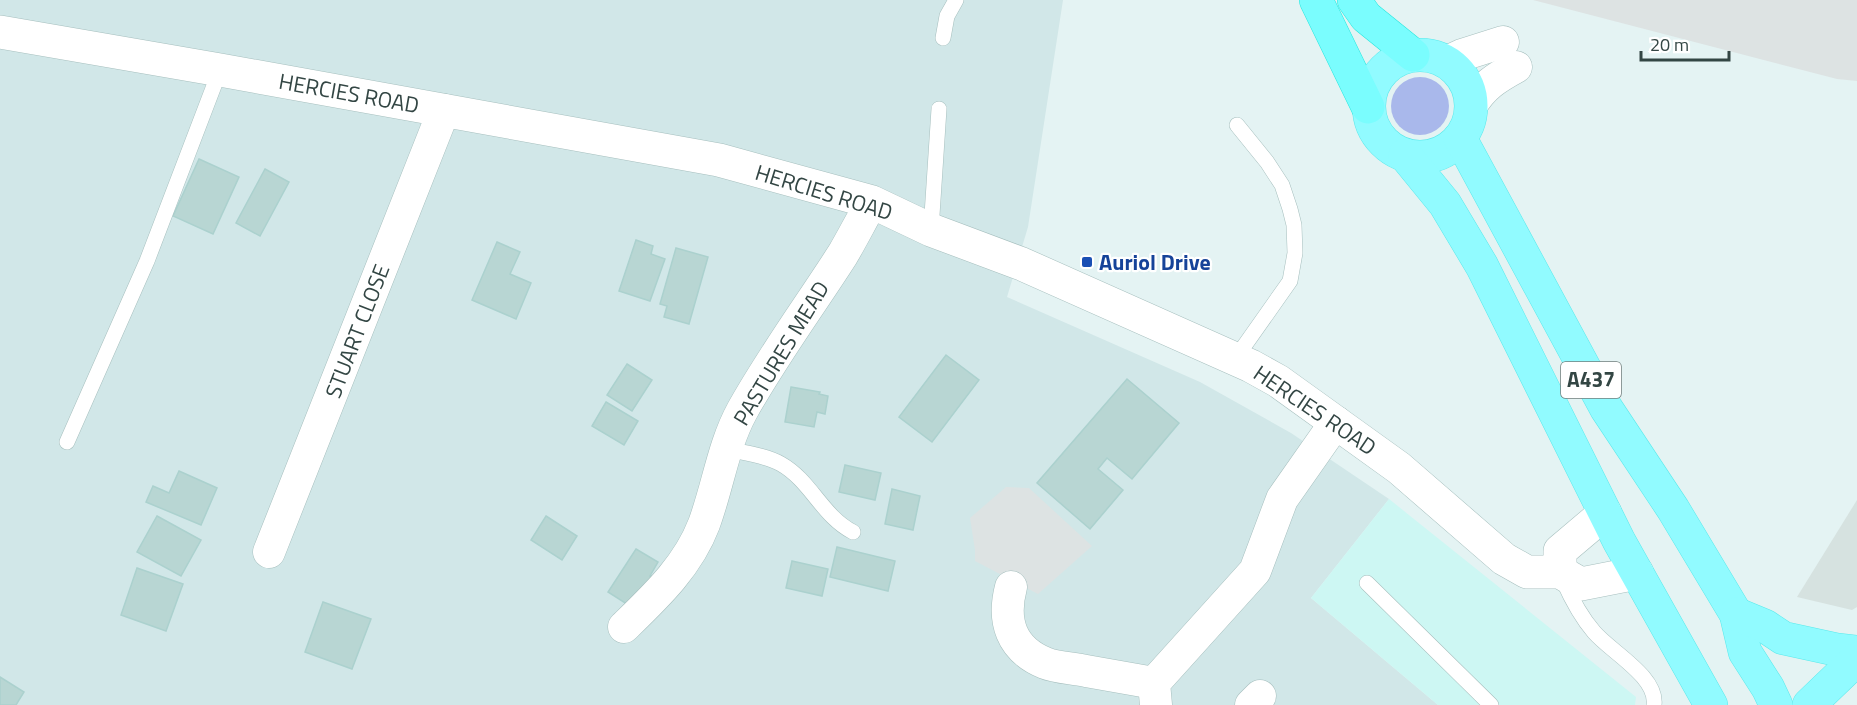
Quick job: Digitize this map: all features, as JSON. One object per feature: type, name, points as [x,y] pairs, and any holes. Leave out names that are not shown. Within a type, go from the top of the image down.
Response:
[{"type":"highway","points":[[1316,0],[1368,107]]},
{"type":"highway","points":[[1354,0],[1366,17],[1413,55]]},
{"type":"main road","points":[[1413,55],[1431,55],[1447,62],[1460,74],[1469,89],[1471,106],[1468,123],[1460,138],[1445,151],[1426,157],[1406,155],[1386,145],[1373,128],[1368,107],[1371,88],[1380,72],[1395,60],[1413,55]]},
{"type":"main road","name":"A437","points":[[1460,138],[1606,408],[1673,509],[1736,614]]},
{"type":"main road","name":"A437","points":[[1406,155],[1444,204],[1482,266],[1605,513],[1711,705]]},
{"type":"main road","points":[[1736,614],[1765,626],[1783,638],[1838,651],[1857,652]]},
{"type":"main road","points":[[1736,614],[1745,652],[1776,705]]},
{"type":"main road","points":[[1809,705],[1857,659]]},
{"type":"street","name":"HERCIES ROAD","points":[[0,32],[718,160],[872,202],[931,230],[1022,264],[1235,359],[1278,381],[1399,468],[1504,559],[1527,572],[1560,572],[1581,584],[1637,573]]},
{"type":"street","points":[[1447,62],[1462,55],[1510,54],[1500,75],[1480,91],[1471,106]]},
{"type":"street","name":"STUART CLOSE","points":[[269,552],[444,110]]},
{"type":"street","name":"PASTURES MEAD","points":[[624,627],[675,576],[692,550],[704,524],[726,449],[741,414],[766,370],[843,253],[872,202]]},
{"type":"street","points":[[1011,587],[1007,603],[1008,623],[1015,640],[1028,654],[1046,664],[1155,694],[1255,571],[1282,499],[1336,422]]},
{"type":"street","points":[[1560,572],[1560,552],[1605,513]]},
{"type":"lane","points":[[943,38],[947,16],[956,0]]},
{"type":"lane","points":[[67,442],[147,261],[220,70]]},
{"type":"lane","points":[[931,230],[939,109]]},
{"type":"lane","points":[[1235,359],[1290,281],[1295,253],[1294,225],[1282,185],[1267,162],[1237,125]]},
{"type":"lane","points":[[726,449],[758,456],[780,464],[798,477],[830,516],[853,532]]},
{"type":"lane","points":[[1560,572],[1570,596],[1595,633],[1649,683],[1656,697],[1654,705]]},
{"type":"lane","points":[[1367,583],[1491,705]]},
{"type":"shaded area","points":[[0,0],[1063,0],[1028,227],[1007,297],[1200,382],[1291,433],[1389,499],[1311,598],[1438,705],[0,705]]},
{"type":"shaded area","points":[[1533,0],[1857,0],[1857,81],[1837,79]]},
{"type":"shaded area","points":[[1420,77],[1436,82],[1444,90],[1449,106],[1444,122],[1436,130],[1420,135],[1404,130],[1396,122],[1391,106],[1396,90],[1404,82]]},
{"type":"shaded area","points":[[1006,487],[1029,488],[1092,546],[1038,594],[975,561],[970,518]]},
{"type":"shaded area","points":[[1389,499],[1636,697],[1635,705],[1438,705],[1311,598]]},
{"type":"shaded area","points":[[1857,500],[1857,607],[1852,610],[1797,597]]},
{"type":"building","points":[[199,159],[239,177],[213,234],[173,216]]},
{"type":"building","points":[[265,169],[289,182],[260,236],[236,223]]},
{"type":"building","points":[[636,240],[653,246],[651,254],[665,259],[650,301],[619,291]]},
{"type":"building","points":[[497,242],[520,252],[510,274],[531,283],[516,319],[472,300]]},
{"type":"building","points":[[676,248],[708,257],[689,324],[664,317],[667,306],[660,304]]},
{"type":"building","points":[[946,355],[979,380],[932,442],[899,417]]},
{"type":"building","points":[[627,364],[652,380],[632,411],[607,395]]},
{"type":"building","points":[[1127,379],[1179,423],[1132,479],[1107,458],[1098,469],[1123,490],[1090,529],[1037,483]]},
{"type":"building","points":[[791,387],[820,392],[819,394],[828,396],[825,414],[817,412],[814,427],[785,422]]},
{"type":"building","points":[[606,402],[638,421],[624,445],[592,426]]},
{"type":"building","points":[[845,465],[881,473],[875,500],[839,492]]},
{"type":"building","points":[[179,471],[217,488],[201,525],[146,502],[153,486],[169,493]]},
{"type":"building","points":[[892,489],[920,496],[913,530],[885,524]]},
{"type":"building","points":[[157,516],[201,540],[181,576],[137,552]]},
{"type":"building","points":[[546,516],[577,536],[562,560],[531,540]]},
{"type":"building","points":[[837,547],[895,561],[888,591],[830,577]]},
{"type":"building","points":[[636,549],[658,562],[633,608],[608,592]]},
{"type":"building","points":[[792,561],[828,569],[822,596],[786,588]]},
{"type":"building","points":[[137,568],[183,584],[166,631],[121,615]]},
{"type":"building","points":[[323,602],[371,619],[352,669],[305,652]]},
{"type":"building","points":[[0,677],[24,692],[16,705],[0,705]]},
{"type":"place","name":"Auriol Drive","points":[[1087,262]]}]
